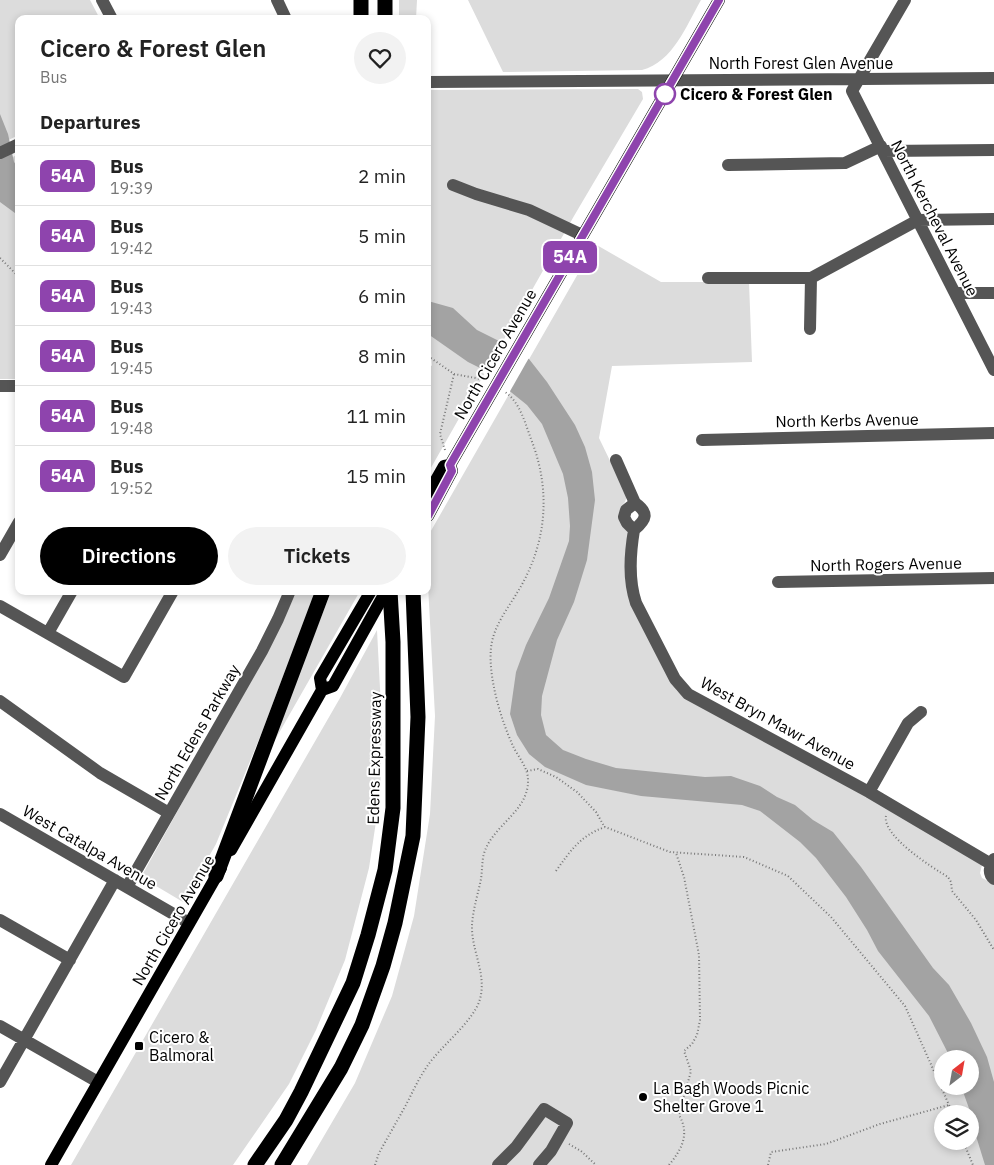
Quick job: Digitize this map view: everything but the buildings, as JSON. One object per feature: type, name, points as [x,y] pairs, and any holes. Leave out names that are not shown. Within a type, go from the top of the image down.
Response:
[{"type":"highway","points":[[361,0],[361,15]]},
{"type":"highway","points":[[385,15],[386,0]]},
{"type":"highway","points":[[216,876],[321,595]]},
{"type":"highway","name":"Edens Expressway","points":[[255,1165],[286,1120],[329,1037],[353,983],[385,870],[393,808],[393,642],[390,595]]},
{"type":"highway","points":[[282,1165],[342,1068],[362,1025],[383,966],[395,923],[413,836],[418,717],[413,599]]},
{"type":"main road","name":"North Cicero Avenue","points":[[431,510],[452,471],[450,465],[719,0]]},
{"type":"main road","name":"North Cicero Avenue","points":[[431,489],[444,466],[450,465]]},
{"type":"main road","name":"North Cicero Avenue","points":[[51,1165],[322,690],[320,678],[369,595]]},
{"type":"main road","name":"North Cicero Avenue","points":[[322,690],[333,686],[384,595]]},
{"type":"street","points":[[102,0],[110,15]]},
{"type":"street","points":[[277,0],[284,15]]},
{"type":"street","points":[[857,80],[905,0]]},
{"type":"street","name":"North Forest Glen Avenue","points":[[431,82],[994,78]]},
{"type":"street","name":"North Kercheval Avenue","points":[[857,80],[852,91],[993,366]]},
{"type":"street","points":[[0,153],[15,146]]},
{"type":"street","points":[[728,165],[845,163],[882,149],[994,150]]},
{"type":"street","points":[[453,185],[529,210],[582,235]]},
{"type":"street","points":[[708,278],[810,278],[918,220],[994,219]]},
{"type":"street","points":[[810,278],[810,329]]},
{"type":"street","points":[[955,293],[994,293]]},
{"type":"street","points":[[1,388],[15,386]]},
{"type":"street","name":"North Kerbs Avenue","points":[[702,440],[994,433]]},
{"type":"street","name":"West Bryn Mawr Avenue","points":[[616,460],[634,503],[643,510],[645,516],[634,530],[630,564],[631,590],[675,679],[688,694],[869,792],[992,862],[990,874],[994,879]]},
{"type":"street","points":[[0,555],[15,529]]},
{"type":"street","name":"North Rogers Avenue","points":[[778,582],[994,578]]},
{"type":"street","points":[[48,633],[70,595]]},
{"type":"street","points":[[0,606],[124,677],[170,595]]},
{"type":"street","name":"North Edens Parkway","points":[[127,887],[262,651],[288,595]]},
{"type":"street","points":[[0,701],[100,773],[169,813]]},
{"type":"street","points":[[869,792],[908,723],[921,712]]},
{"type":"street","name":"West Catalpa Avenue","points":[[0,814],[189,923]]},
{"type":"street","points":[[0,1082],[115,880]]},
{"type":"street","points":[[0,920],[70,960]]},
{"type":"street","points":[[0,1026],[98,1082]]},
{"type":"street","points":[[498,1165],[516,1147],[544,1109],[567,1123],[539,1165]]},
{"type":"path","points":[[0,258],[15,273]]},
{"type":"path","points":[[431,358],[454,374],[484,380],[492,384]]},
{"type":"path","points":[[450,465],[440,434],[454,374]]},
{"type":"path","points":[[375,1165],[379,1153],[418,1080],[439,1051],[474,1012],[480,1002],[482,993],[481,975],[473,941],[472,925],[482,874],[483,858],[490,838],[518,807],[528,787],[527,771],[514,749],[502,716],[493,674],[491,647],[494,634],[528,574],[538,551],[542,528],[544,492],[539,463],[519,409],[508,394],[500,389]]},
{"type":"path","points":[[527,771],[538,770],[556,777],[577,792],[596,812],[605,827],[670,852],[744,857],[788,876],[831,917],[905,1006],[949,1105]]},
{"type":"path","points":[[889,804],[885,820],[888,827],[914,854],[948,877],[952,890],[976,920],[994,950]]},
{"type":"path","points":[[556,871],[570,850],[590,832],[605,827]]},
{"type":"path","points":[[669,1165],[685,1138],[685,1125],[679,1115],[691,1071],[684,1051],[692,1044],[697,1035],[700,1020],[699,955],[684,876],[676,853]]},
{"type":"path","points":[[768,1165],[772,1152],[826,1144],[880,1124],[934,1109]]},
{"type":"path","points":[[558,1138],[581,1151],[596,1165]]},
{"type":"path","points":[[967,1150],[973,1165]]},
{"type":"shaded area","points":[[0,0],[90,0],[98,15],[15,15],[15,137],[0,144]]},
{"type":"shaded area","points":[[399,0],[417,0],[416,15],[399,15]]},
{"type":"shaded area","points":[[468,0],[701,0],[678,42],[653,66],[642,70],[503,72]]},
{"type":"shaded area","points":[[638,89],[642,92],[643,99],[431,468],[432,366],[431,90]]},
{"type":"shaded area","points":[[0,114],[8,134],[15,163],[15,213],[0,202]]},
{"type":"shaded area","points":[[15,156],[15,379],[0,379],[0,163]]},
{"type":"shaded area","points":[[595,244],[661,282],[749,282],[752,362],[612,366],[599,438],[627,496],[620,508],[628,535],[625,576],[677,691],[983,861],[980,873],[982,878],[994,884],[994,1165],[307,1165],[355,1083],[392,996],[414,916],[430,814],[435,716],[429,595],[431,595],[431,531]]},
{"type":"shaded area","points":[[431,302],[453,308],[477,330],[529,359],[547,382],[575,425],[585,447],[592,472],[595,500],[587,560],[574,602],[557,640],[542,696],[541,715],[546,735],[563,750],[616,768],[705,777],[731,776],[760,786],[777,797],[795,805],[813,820],[833,832],[861,867],[933,968],[949,985],[971,1023],[987,1057],[994,1082],[994,1165],[985,1165],[979,1146],[979,1105],[968,1105],[964,1095],[979,1095],[979,1050],[946,1050],[929,1016],[878,951],[846,897],[816,858],[800,842],[760,811],[742,805],[641,796],[586,785],[545,767],[529,754],[517,735],[510,714],[516,672],[526,645],[549,598],[569,541],[568,498],[563,474],[542,424],[527,405],[482,369],[468,362],[431,336]]},
{"type":"shaded area","points":[[295,595],[313,595],[262,732],[216,844],[183,902],[141,877],[273,639]]},
{"type":"shaded area","points":[[330,595],[358,595],[267,754]]},
{"type":"shaded area","points":[[377,630],[382,727],[380,795],[369,868],[345,960],[316,1030],[289,1084],[233,1165],[71,1165],[340,698]]},
{"type":"pier","points":[[503,340],[530,356],[509,393],[483,373]]},
{"type":"bus line","name":"54A","points":[[431,510],[452,471],[450,465],[719,0]]},
{"type":"place","name":"Cicero & Forest Glen","points":[[665,94]]},
{"type":"place","name":"Cicero & Balmoral","points":[[139,1046]]},
{"type":"place","name":"La Bagh Woods Picnic Shelter Grove 1","points":[[643,1097]]}]
